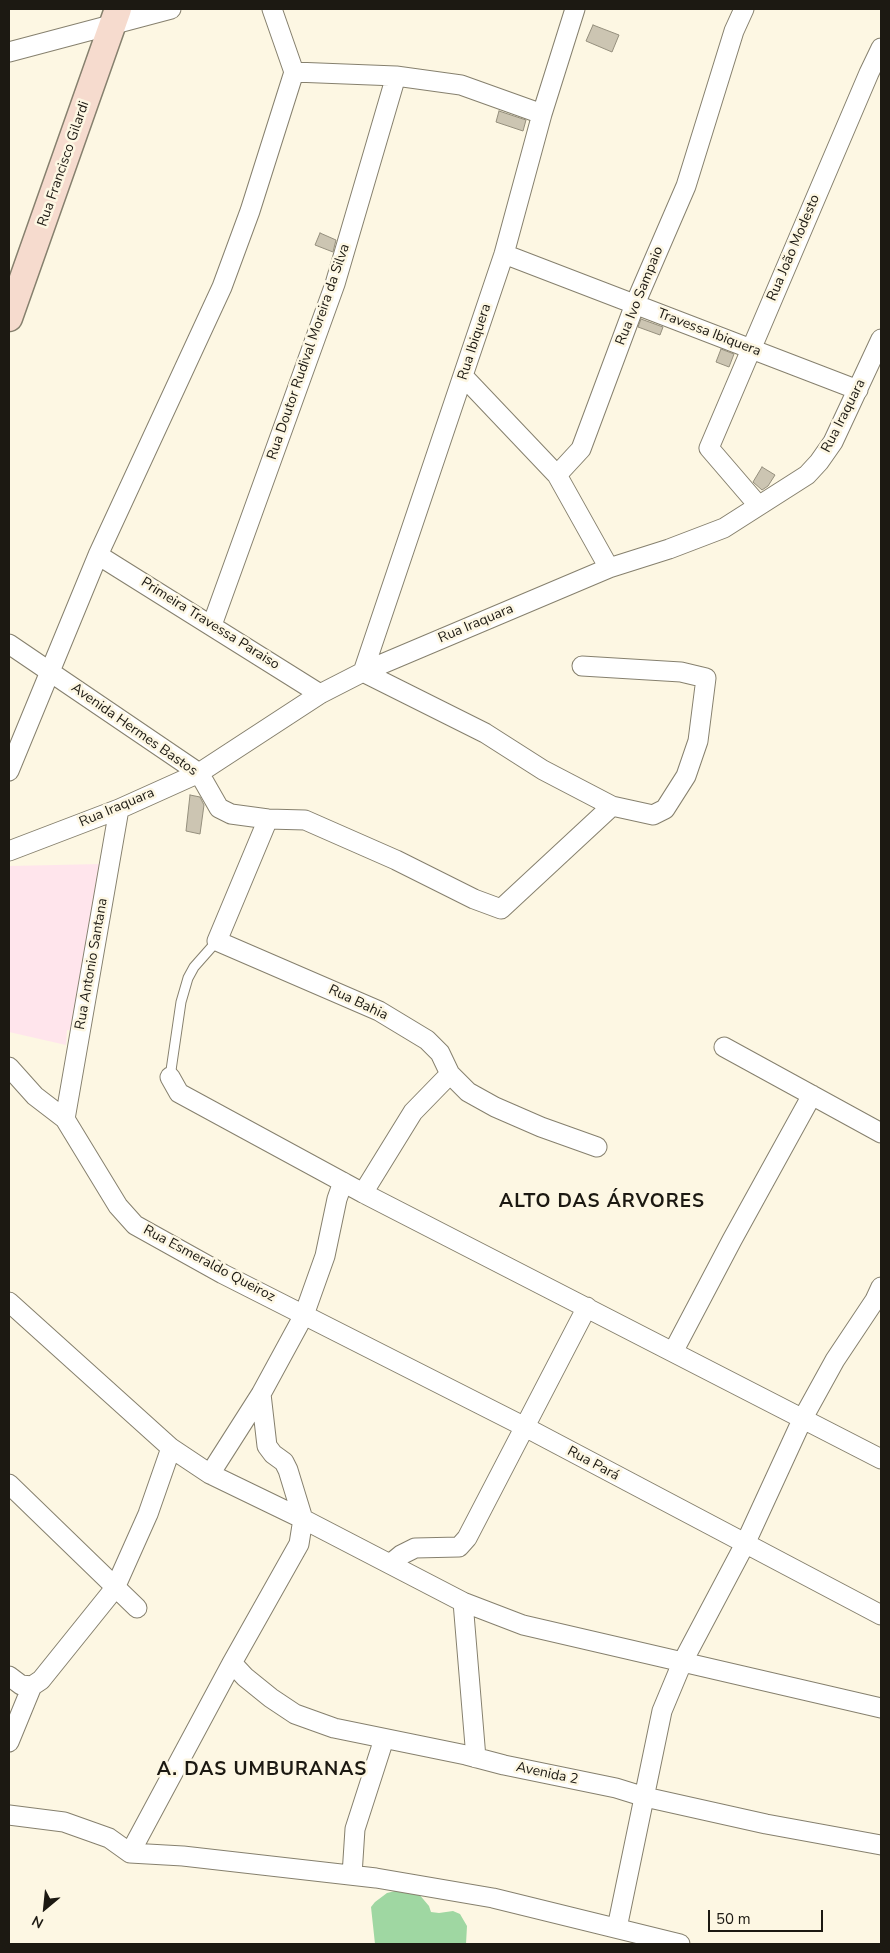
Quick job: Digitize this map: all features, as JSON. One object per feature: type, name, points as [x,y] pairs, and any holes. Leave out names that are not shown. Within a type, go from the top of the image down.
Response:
[{"type":"street","points":[[9,52],[116,17],[171,9]]},
{"type":"street","points":[[9,771],[98,555],[222,286],[250,211],[294,72],[272,9]]},
{"type":"street","name":"Rua Ibiquera","points":[[363,672],[504,254],[542,114],[575,9]]},
{"type":"street","name":"Rua Ivo Sampaio","points":[[557,474],[581,449],[635,304],[686,186],[734,31],[744,9]]},
{"type":"street","name":"Rua Francisco Gilardi","points":[[9,318],[116,17]]},
{"type":"street","name":"Rua João Modesto","points":[[758,505],[708,448],[881,48]]},
{"type":"street","points":[[294,72],[396,76],[461,85],[542,114]]},
{"type":"street","name":"Rua Doutor Rudival Moreira da Silva","points":[[212,625],[335,284],[396,76]]},
{"type":"street","name":"Travessa Ibiquera","points":[[504,254],[858,390]]},
{"type":"street","name":"Rua Iraquara","points":[[9,851],[119,809],[199,772],[320,694],[363,672],[609,568],[669,549],[724,528],[758,505],[808,476],[833,442],[881,339]]},
{"type":"street","points":[[463,376],[557,474],[609,568]]},
{"type":"street","name":"Primeira Travessa Paraiso","points":[[98,555],[320,694]]},
{"type":"street","name":"Avenida Hermes Bastos","points":[[9,644],[199,772],[219,808],[231,814],[268,819],[304,820],[396,860],[474,899],[501,910],[612,806]]},
{"type":"street","points":[[363,672],[486,733],[544,770],[612,806],[653,815],[665,809],[686,776],[698,741],[706,678],[681,672],[582,666]]},
{"type":"street","name":"Rua Antonio Santana","points":[[65,1119],[119,809]]},
{"type":"street","points":[[217,941],[268,819]]},
{"type":"street","name":"Rua Bahia","points":[[217,941],[379,1011],[426,1040],[440,1053],[450,1074],[468,1092],[495,1108],[566,1137],[597,1147]]},
{"type":"street","points":[[724,1047],[881,1132]]},
{"type":"street","name":"Rua Esmeraldo Queiroz","points":[[9,1067],[34,1096],[65,1119],[118,1206],[135,1225],[223,1274],[304,1315]]},
{"type":"street","points":[[363,1193],[413,1112],[450,1074]]},
{"type":"street","points":[[170,1077],[179,1094],[363,1193],[881,1459]]},
{"type":"street","points":[[673,1352],[812,1095]]},
{"type":"street","points":[[210,1474],[261,1394],[304,1315],[326,1256],[337,1198],[343,1182]]},
{"type":"street","points":[[617,1928],[662,1711],[682,1663],[745,1544],[803,1418],[836,1360],[879,1297]]},
{"type":"street","points":[[9,1302],[171,1448],[210,1474],[303,1518],[463,1602],[523,1625],[881,1708]]},
{"type":"street","points":[[390,1564],[414,1548],[459,1547],[467,1538],[587,1307]]},
{"type":"street","name":"Rua Pará","points":[[304,1315],[525,1428],[881,1615]]},
{"type":"street","points":[[130,1853],[232,1663],[299,1544],[303,1518],[284,1462],[273,1454],[267,1446],[261,1394]]},
{"type":"street","points":[[9,1676],[21,1686],[32,1686],[41,1680],[114,1588],[148,1514],[171,1448]]},
{"type":"street","points":[[9,1484],[114,1588],[137,1608]]},
{"type":"street","points":[[463,1602],[476,1758]]},
{"type":"street","name":"Avenida 2","points":[[232,1663],[245,1677],[295,1714],[334,1728],[476,1758],[504,1766],[616,1788],[645,1797],[766,1824],[881,1845]]},
{"type":"street","points":[[9,1742],[32,1686]]},
{"type":"street","points":[[352,1875],[355,1829],[384,1739]]},
{"type":"street","points":[[9,1815],[64,1822],[109,1838],[130,1853],[183,1856],[352,1875],[493,1898],[680,1944]]},
{"type":"lane","points":[[170,1077],[181,1002],[188,978],[194,967],[217,941]]},
{"type":"shaded area","points":[[102,864],[75,1031],[67,1030],[66,1045],[9,1032],[9,866]]},
{"type":"green space","points":[[403,1889],[418,1893],[429,1906],[431,1912],[453,1911],[460,1914],[467,1926],[466,1944],[375,1944],[371,1907],[387,1893]]},
{"type":"building","points":[[593,25],[619,35],[612,52],[586,41]]},
{"type":"building","points":[[499,111],[526,120],[523,131],[496,122]]},
{"type":"building","points":[[320,233],[336,240],[333,252],[315,245]]},
{"type":"building","points":[[641,319],[663,327],[660,335],[638,327]]},
{"type":"building","points":[[721,349],[734,354],[729,367],[716,362]]},
{"type":"building","points":[[762,467],[775,475],[768,486],[762,490],[753,482]]},
{"type":"building","points":[[190,795],[200,797],[204,805],[200,834],[186,831]]},
{"type":"district","name":"ALTO DAS ÁRVORES","points":[[602,1202]]},
{"type":"district","name":"A. DAS UMBURANAS","points":[[262,1770]]}]
